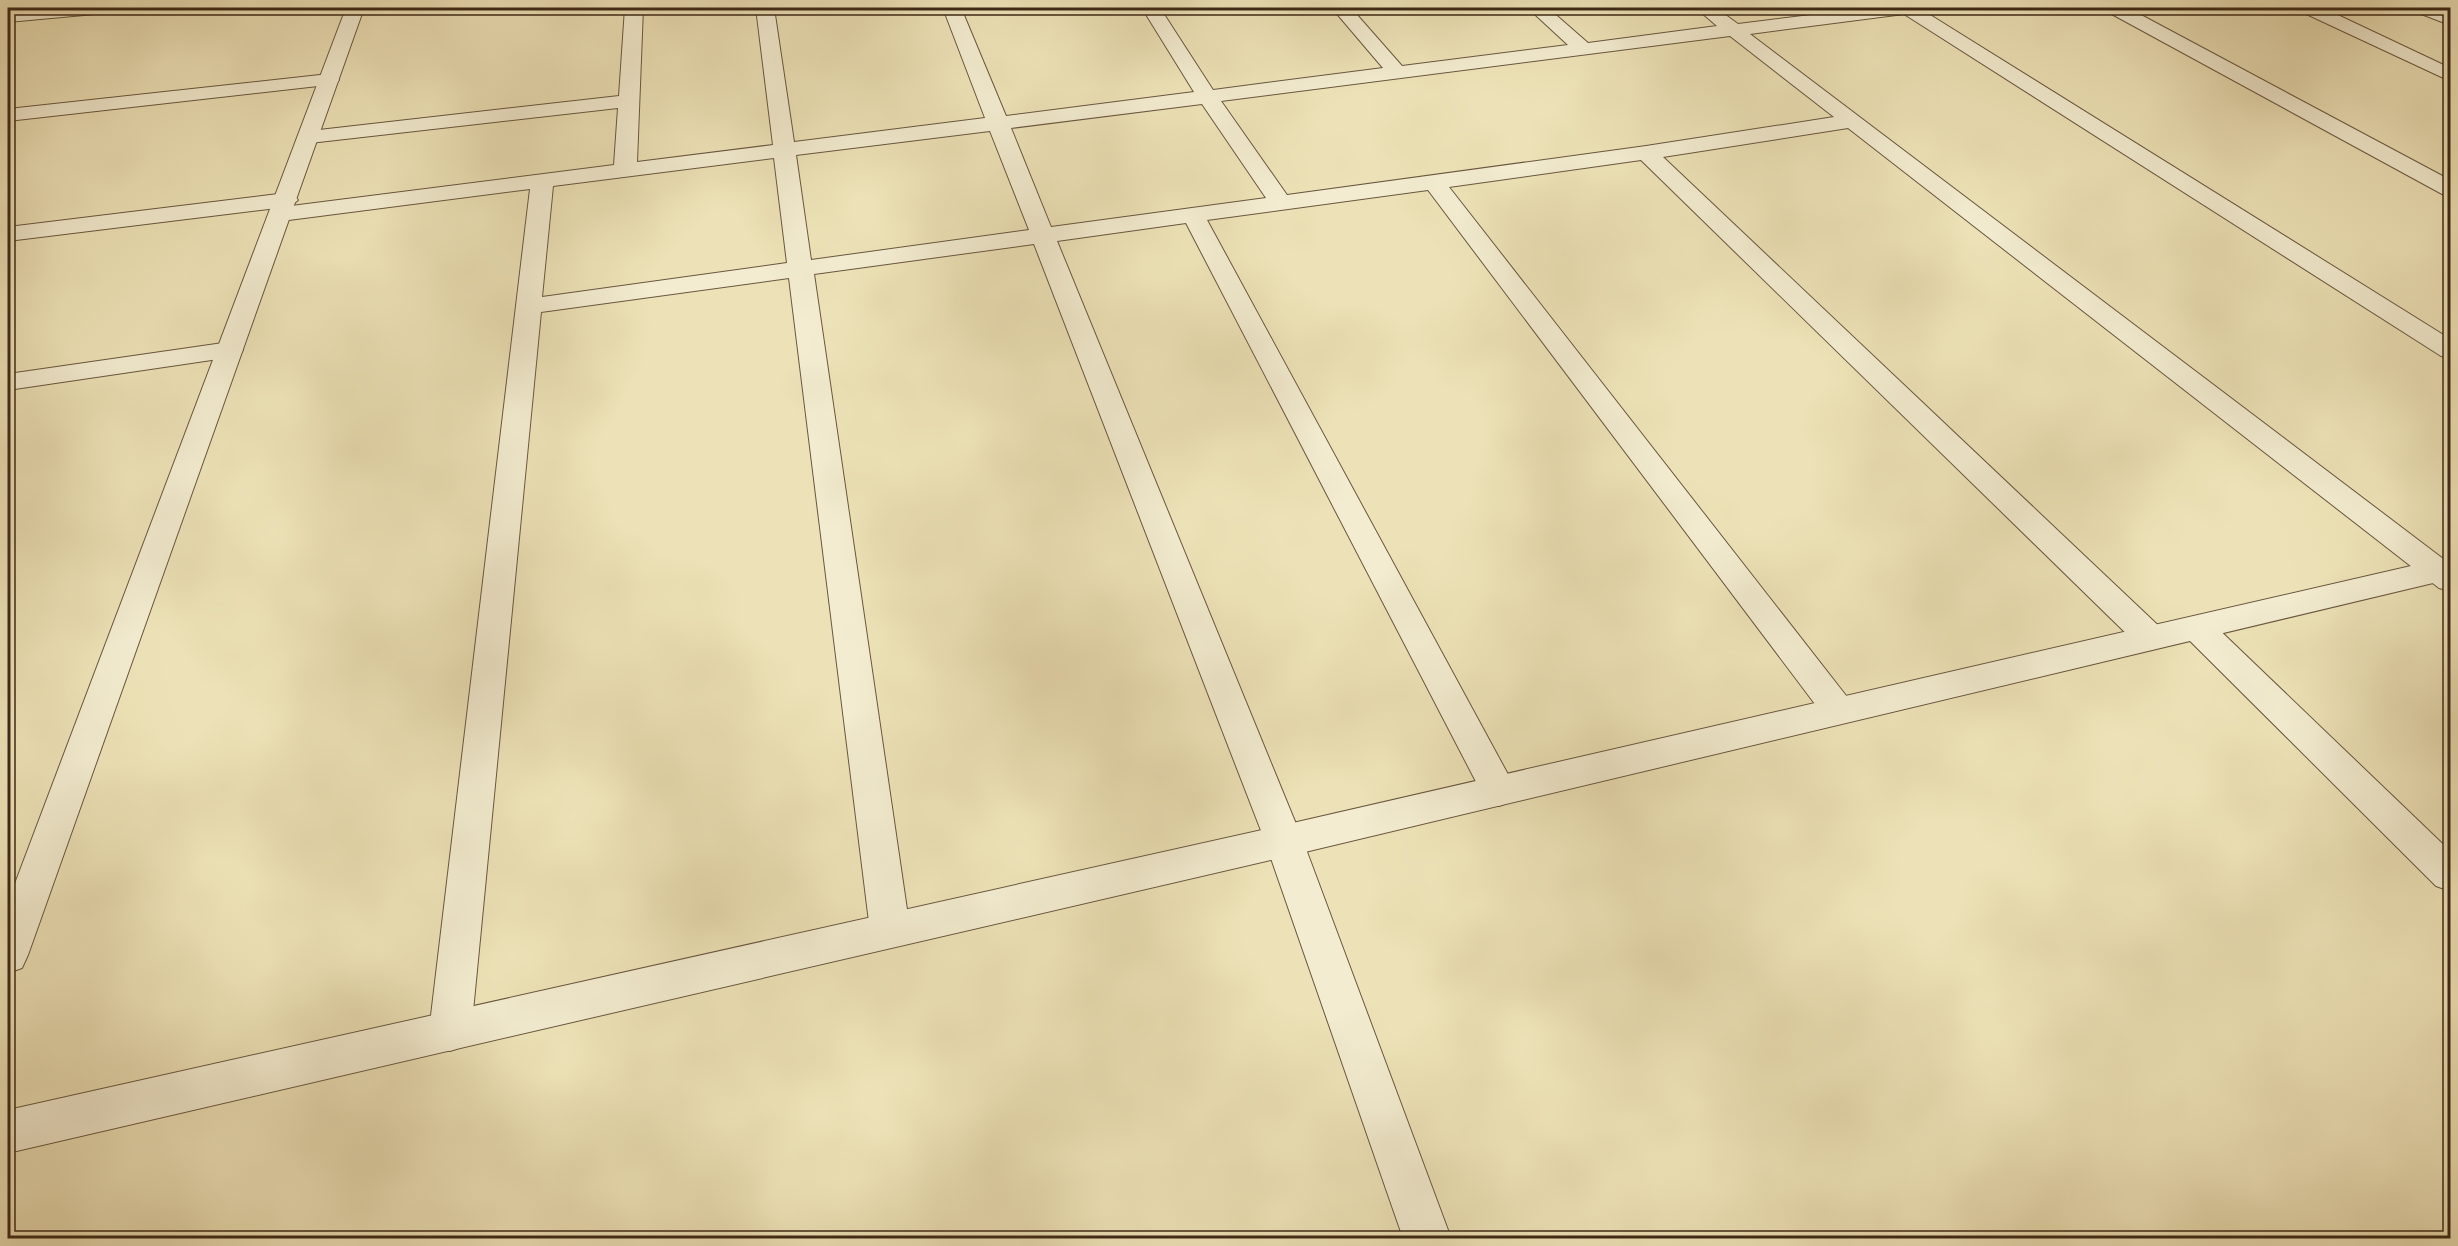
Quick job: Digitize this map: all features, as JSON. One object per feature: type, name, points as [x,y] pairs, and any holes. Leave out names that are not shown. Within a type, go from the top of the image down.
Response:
[{"type":"street","points":[[8,16],[95,8]]},
{"type":"street","points":[[8,955],[355,8]]},
{"type":"street","points":[[625,170],[634,8]]},
{"type":"street","points":[[765,8],[890,930]]},
{"type":"street","points":[[952,8],[1284,841],[1427,1239]]},
{"type":"street","points":[[1151,8],[1207,96],[1281,203]]},
{"type":"street","points":[[1341,8],[1397,72]]},
{"type":"street","points":[[1537,8],[1583,48]]},
{"type":"street","points":[[1705,8],[2447,573]]},
{"type":"street","points":[[8,234],[542,181],[1907,8],[2451,350]]},
{"type":"street","points":[[2115,8],[2451,189]]},
{"type":"street","points":[[2308,8],[2451,75]]},
{"type":"street","points":[[2423,8],[2451,19]]},
{"type":"street","points":[[8,114],[329,80]]},
{"type":"street","points":[[309,136],[629,101]]},
{"type":"street","points":[[529,306],[1646,153],[1852,121]]},
{"type":"street","points":[[1646,153],[2151,638]]},
{"type":"street","points":[[450,1032],[542,181]]},
{"type":"street","points":[[1433,181],[1839,711]]},
{"type":"street","points":[[1193,215],[1499,791]]},
{"type":"street","points":[[8,382],[230,350]]},
{"type":"street","points":[[8,1132],[1284,841],[2151,638],[2447,573]]},
{"type":"street","points":[[2197,628],[2451,875]]}]
